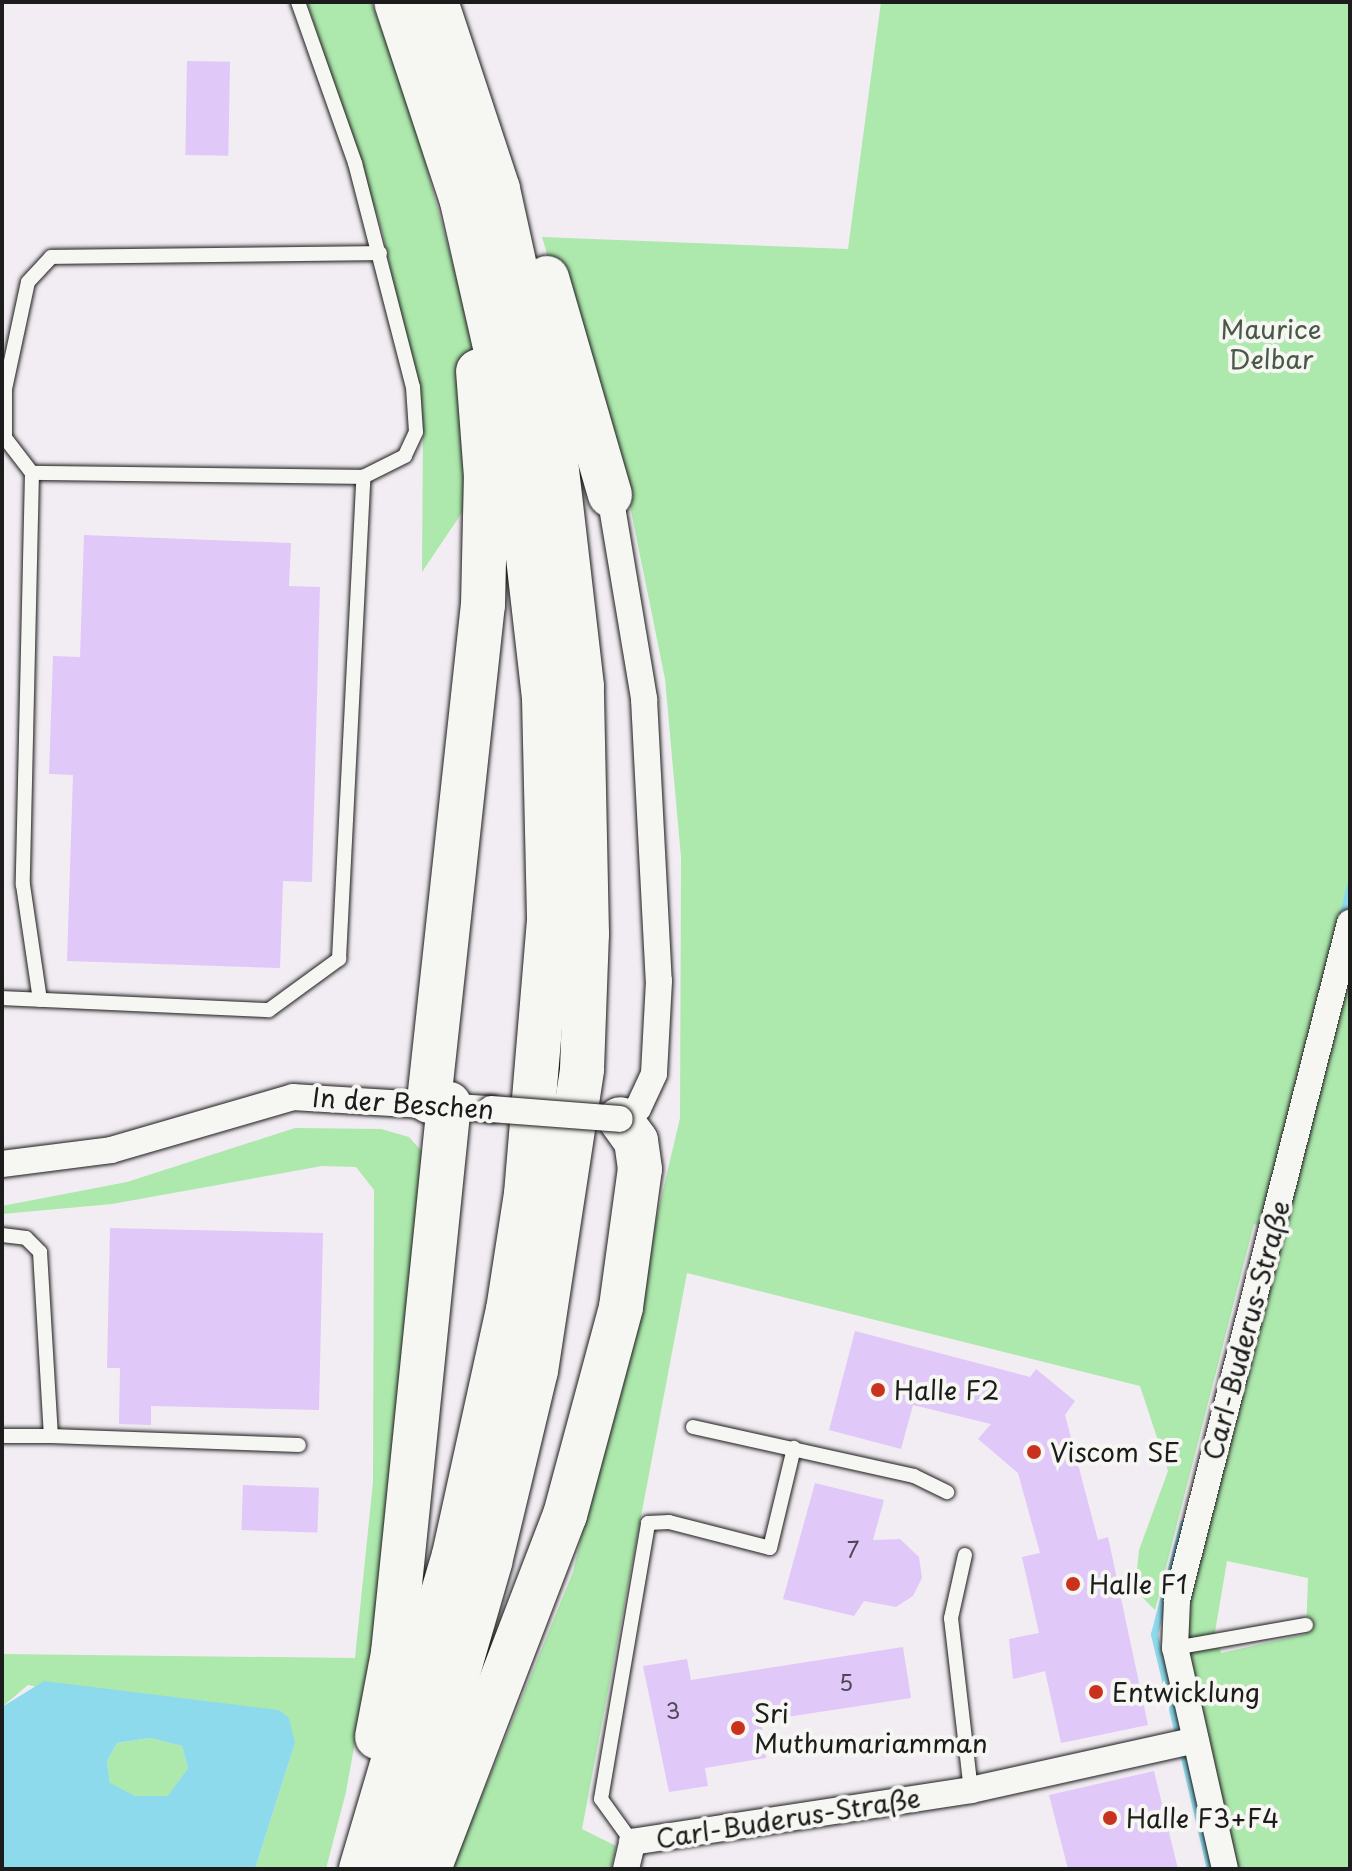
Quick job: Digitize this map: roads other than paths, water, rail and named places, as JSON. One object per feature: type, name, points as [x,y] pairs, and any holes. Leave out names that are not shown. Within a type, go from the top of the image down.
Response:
[{"type":"highway","points":[[361,1869],[450,1569],[508,1310],[528,1179],[549,918],[537,606],[513,426],[461,198],[396,2]]},
{"type":"highway","points":[[436,2],[461,71],[539,251],[610,495]]},
{"type":"highway","points":[[401,1869],[490,1562],[536,1371],[582,1069],[587,934],[582,686],[554,444],[518,271],[461,71]]},
{"type":"highway","points":[[353,1869],[393,1653],[456,1105],[483,605],[486,477],[461,198]]},
{"type":"highway","points":[[429,1869],[565,1515],[621,1307],[640,1169],[636,1141],[620,1119]]},
{"type":"street","points":[[610,495],[644,699],[659,966],[654,1074],[638,1108],[620,1119]]},
{"type":"street","name":"Carl-Buderus-Straße","points":[[1225,1869],[1175,1648],[1177,1600],[1350,923]]},
{"type":"street","name":"In der Beschen","points":[[2,1164],[111,1150],[293,1097],[456,1105],[620,1119]]},
{"type":"street","name":"Carl-Buderus-Straße","points":[[626,1869],[632,1842],[971,1790],[1196,1740]]},
{"type":"lane","points":[[32,473],[363,477],[405,456],[416,432],[413,387],[380,253],[298,2]]},
{"type":"lane","points":[[40,1000],[23,885],[32,473],[5,438],[5,389],[28,282],[51,257],[380,253]]},
{"type":"lane","points":[[2,998],[269,1010],[339,959],[363,477]]},
{"type":"lane","points":[[2,1235],[26,1238],[40,1252],[51,1436]]},
{"type":"lane","points":[[693,1427],[914,1476],[947,1492]]},
{"type":"lane","points":[[2,1436],[299,1445]]},
{"type":"lane","points":[[632,1842],[601,1799],[648,1523],[669,1522],[770,1548],[794,1448]]},
{"type":"lane","points":[[965,1555],[951,1618],[971,1790]]},
{"type":"lane","points":[[1175,1648],[1306,1625]]},
{"type":"water","points":[[44,1681],[279,1710],[289,1718],[295,1743],[255,1869],[2,1869],[2,1707]],"holes":[[[150,1738],[182,1746],[188,1768],[168,1796],[135,1796],[110,1783],[107,1761],[117,1743]]]},
{"type":"waterway","points":[[1341,921],[1350,884]]},
{"type":"waterway","points":[[1178,1734],[1154,1634],[1183,1523]]},
{"type":"waterway","points":[[1183,1753],[1210,1869]]},
{"type":"place","name":"Halle F2","points":[[878,1390]]},
{"type":"place","name":"Viscom SE","points":[[1034,1452]]},
{"type":"place","name":"Halle F1","points":[[1073,1584]]},
{"type":"place","name":"Entwicklung","points":[[1096,1692]]},
{"type":"place","name":"Sri Muthumariamman","points":[[738,1728]]},
{"type":"place","name":"Halle F3+F4","points":[[1110,1818]]},
{"type":"park label","name":"Maurice Delbar","points":[[1271,344]]}]
